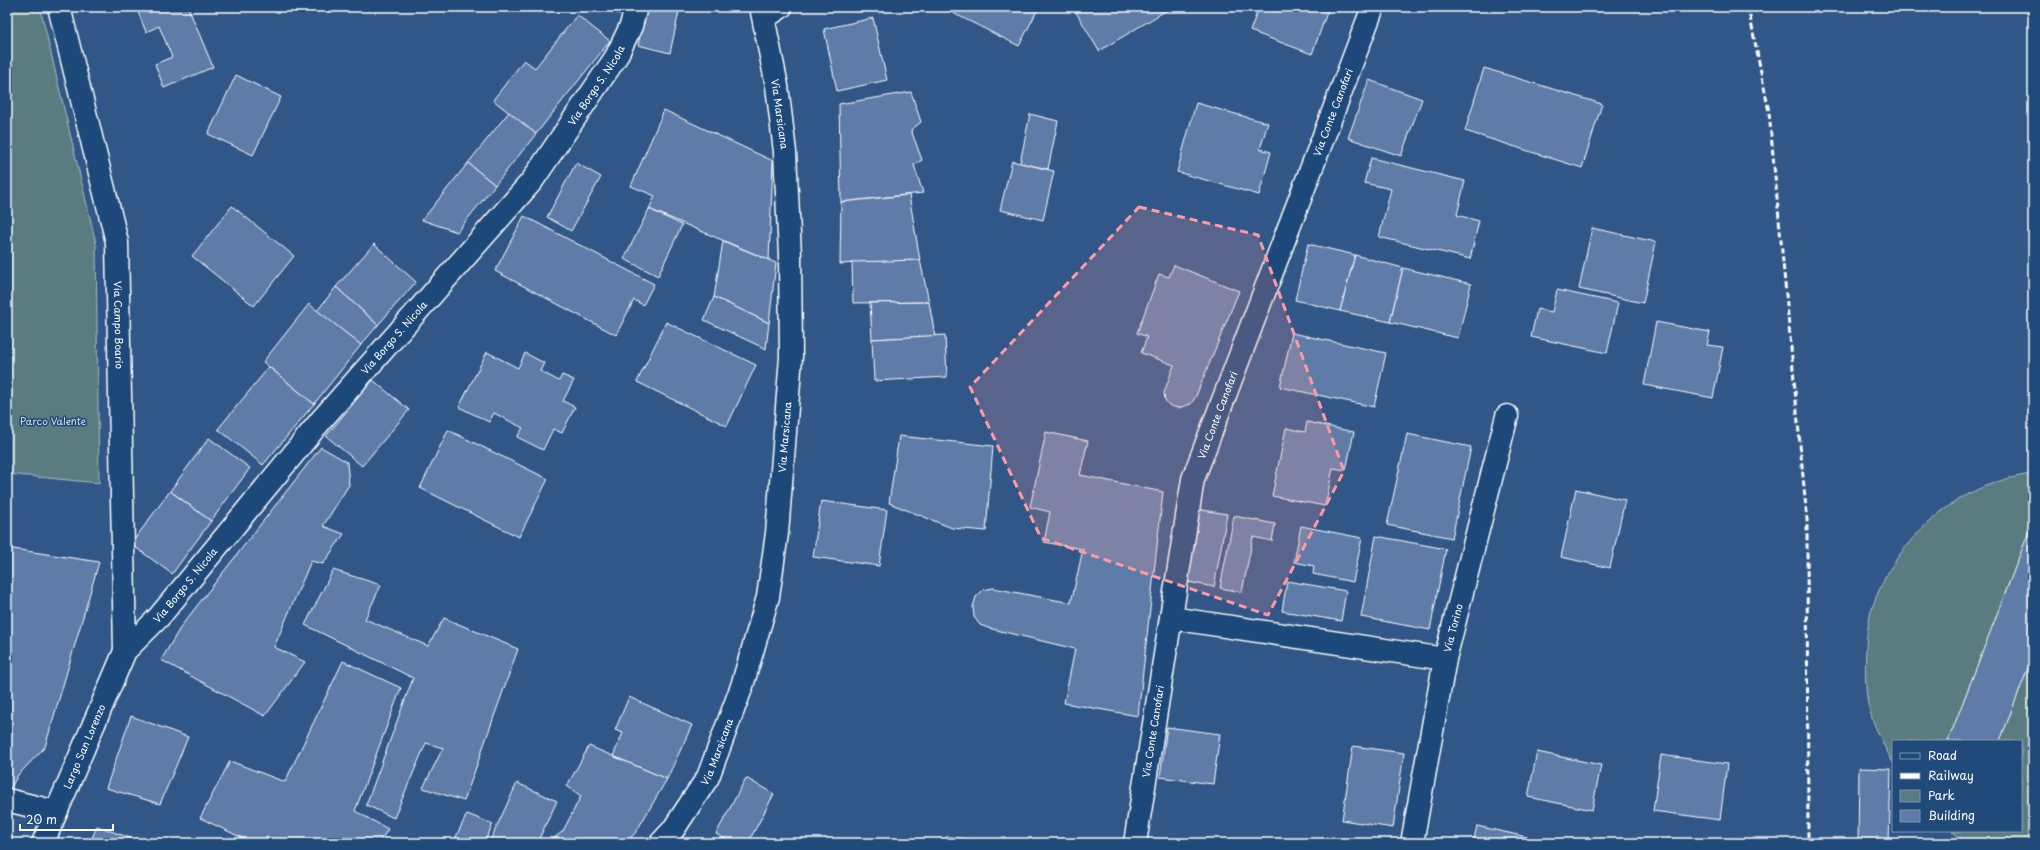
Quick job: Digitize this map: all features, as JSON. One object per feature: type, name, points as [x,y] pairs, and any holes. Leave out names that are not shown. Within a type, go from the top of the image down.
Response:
[{"type":"street","name":"Via Campo Boario","points":[[59,7],[117,242],[126,651]]},
{"type":"street","name":"Via Borgo S. Nicola","points":[[126,651],[159,617],[364,370],[532,181],[616,57],[631,26],[636,7]]},
{"type":"street","name":"Via Conte Canofari","points":[[1135,843],[1194,479],[1373,7]]},
{"type":"street","name":"Via Marsicana","points":[[661,843],[673,830],[708,776],[740,693],[768,598],[777,533],[792,357],[790,255],[785,152],[768,11]]},
{"type":"street","name":"Via Torino","points":[[1412,843],[1445,659],[1507,416]]},
{"type":"street","points":[[1171,618],[1445,659]]},
{"type":"street","name":"Largo San Lorenzo","points":[[43,843],[126,651]]},
{"type":"street","points":[[7,800],[56,812]]},
{"type":"highlighted area","points":[[1139,207],[1258,235],[1344,471],[1268,615],[1041,538],[970,387]]},
{"type":"green space","name":"Parco Valente","points":[[7,7],[40,7],[96,243],[99,483],[7,474]]},
{"type":"green space","points":[[2033,474],[2033,843],[1961,843],[1961,839],[1953,832],[2022,832],[2022,740],[1892,740],[1892,761],[1874,723],[1867,698],[1866,653],[1868,628],[1872,608],[1883,582],[1897,559],[1914,537],[1934,518],[1956,501],[1980,488],[2006,479]]},
{"type":"green space","points":[[947,836],[994,843],[946,843]]},
{"type":"building","points":[[136,7],[188,7],[213,67],[164,88],[155,64],[172,57],[159,26],[146,32]]},
{"type":"building","points":[[594,7],[621,7],[619,14]]},
{"type":"building","points":[[647,7],[680,7],[670,53],[638,45]]},
{"type":"building","points":[[941,7],[1039,7],[1019,46]]},
{"type":"building","points":[[1073,7],[1172,7],[1099,51]]},
{"type":"building","points":[[1259,7],[1329,7],[1312,54],[1250,31]]},
{"type":"building","points":[[577,15],[610,41],[536,134],[493,100],[524,60],[535,68]]},
{"type":"building","points":[[873,18],[887,80],[837,91],[824,29]]},
{"type":"building","points":[[1484,68],[1602,104],[1582,168],[1465,131]]},
{"type":"building","points":[[236,75],[281,97],[253,155],[208,134]]},
{"type":"building","points":[[1369,80],[1422,99],[1401,156],[1348,138]]},
{"type":"building","points":[[911,92],[921,122],[911,130],[922,160],[914,165],[923,193],[841,202],[839,104]]},
{"type":"building","points":[[1196,103],[1268,123],[1260,149],[1271,152],[1259,195],[1177,172]]},
{"type":"building","points":[[664,110],[773,161],[769,260],[649,209],[655,196],[631,186]]},
{"type":"building","points":[[509,112],[536,134],[495,185],[468,163]]},
{"type":"building","points":[[1030,114],[1058,121],[1048,169],[1020,163]]},
{"type":"building","points":[[1371,158],[1465,181],[1457,215],[1479,221],[1470,259],[1379,237],[1391,189],[1364,183]]},
{"type":"building","points":[[1012,161],[1054,171],[1043,220],[1000,210]]},
{"type":"building","points":[[468,163],[495,185],[457,232],[422,220]]},
{"type":"building","points":[[576,163],[601,177],[571,231],[547,217]]},
{"type":"building","points":[[909,195],[920,260],[840,264],[841,202]]},
{"type":"building","points":[[232,206],[294,256],[254,306],[192,256]]},
{"type":"building","points":[[649,209],[682,225],[658,276],[624,259]]},
{"type":"building","points":[[524,216],[654,284],[643,305],[634,300],[616,335],[495,271]]},
{"type":"building","points":[[1592,228],[1656,242],[1643,303],[1579,289]]},
{"type":"building","points":[[723,241],[776,263],[769,323],[714,297]]},
{"type":"building","points":[[374,244],[416,282],[378,325],[336,287]]},
{"type":"building","points":[[1308,244],[1355,255],[1340,311],[1295,300]]},
{"type":"building","points":[[1355,255],[1403,268],[1390,322],[1340,311]]},
{"type":"building","points":[[920,260],[929,302],[853,303],[852,262]]},
{"type":"building","points":[[1174,265],[1239,291],[1196,396],[1191,404],[1178,408],[1170,406],[1165,400],[1164,393],[1174,365],[1141,353],[1147,337],[1137,333],[1159,274],[1169,277]]},
{"type":"building","points":[[1403,268],[1471,284],[1458,338],[1390,322]]},
{"type":"building","points":[[336,287],[378,325],[361,345],[317,311]]},
{"type":"building","points":[[1557,290],[1618,303],[1607,353],[1531,337],[1537,309],[1552,312]]},
{"type":"building","points":[[714,297],[769,323],[766,349],[704,320]]},
{"type":"building","points":[[929,302],[935,336],[872,339],[870,303]]},
{"type":"building","points":[[309,304],[361,345],[314,404],[263,362]]},
{"type":"building","points":[[666,322],[756,365],[727,426],[637,382]]},
{"type":"building","points":[[1656,322],[1710,332],[1707,345],[1723,347],[1713,398],[1644,385]]},
{"type":"building","points":[[1292,333],[1386,353],[1374,407],[1280,387]]},
{"type":"building","points":[[945,335],[947,377],[874,381],[872,339]]},
{"type":"building","points":[[487,352],[518,368],[525,353],[544,363],[540,371],[559,381],[562,375],[574,380],[563,401],[575,407],[562,433],[553,429],[543,450],[517,437],[523,428],[494,413],[489,422],[459,407]]},
{"type":"building","points":[[269,367],[314,404],[263,465],[218,429]]},
{"type":"building","points":[[373,380],[409,410],[362,466],[326,436]]},
{"type":"building","points":[[1307,422],[1354,432],[1346,470],[1333,468],[1325,506],[1272,496],[1286,428],[1305,432]]},
{"type":"building","points":[[448,430],[548,479],[519,537],[420,488]]},
{"type":"building","points":[[1046,432],[1088,441],[1080,475],[1163,492],[1138,716],[1064,703],[1075,649],[988,628],[980,625],[974,617],[973,607],[976,597],[983,590],[993,588],[1071,603],[1083,549],[1044,542],[1050,512],[1030,507]]},
{"type":"building","points":[[1407,434],[1471,447],[1452,538],[1387,525]]},
{"type":"building","points":[[899,436],[993,446],[986,531],[952,528],[889,503]]},
{"type":"building","points":[[209,438],[250,468],[211,521],[170,491]]},
{"type":"building","points":[[321,447],[347,462],[349,485],[323,526],[344,534],[323,564],[311,561],[274,647],[305,662],[265,716],[161,660],[182,625]]},
{"type":"building","points":[[1576,489],[1625,500],[1610,568],[1561,557]]},
{"type":"building","points":[[170,491],[211,521],[172,574],[131,544]]},
{"type":"building","points":[[821,501],[887,510],[879,566],[813,557]]},
{"type":"building","points":[[1196,509],[1227,514],[1214,587],[1183,581]]},
{"type":"building","points":[[1234,516],[1275,524],[1272,541],[1253,537],[1242,592],[1220,588]]},
{"type":"building","points":[[2033,521],[2033,655],[2000,740],[1948,740]]},
{"type":"building","points":[[1301,526],[1362,538],[1353,582],[1313,574],[1314,566],[1294,562]]},
{"type":"building","points":[[1376,536],[1446,549],[1430,630],[1361,617]]},
{"type":"building","points":[[7,548],[99,562],[45,747],[18,775],[10,789],[7,788]]},
{"type":"building","points":[[333,570],[381,585],[365,619],[428,646],[444,618],[518,649],[464,801],[423,788],[443,748],[426,743],[394,818],[366,805],[413,678],[305,625]]},
{"type":"building","points":[[1287,581],[1346,591],[1341,621],[1282,611]]},
{"type":"building","points":[[343,661],[401,688],[355,811],[388,829],[379,843],[253,843],[200,818],[230,761],[285,782]]},
{"type":"building","points":[[629,697],[692,725],[667,779],[613,756],[623,733],[615,730]]},
{"type":"building","points":[[131,716],[188,737],[160,804],[106,788]]},
{"type":"building","points":[[1167,727],[1220,734],[1213,784],[1160,777]]},
{"type":"building","points":[[589,746],[667,779],[636,832],[626,843],[548,843],[563,831],[581,796],[567,786]]},
{"type":"building","points":[[1353,746],[1404,753],[1393,828],[1342,820]]},
{"type":"building","points":[[1537,752],[1601,765],[1592,810],[1528,797]]},
{"type":"building","points":[[1661,755],[1727,764],[1720,820],[1653,811]]},
{"type":"building","points":[[1859,768],[1891,769],[1889,843],[1858,843]]},
{"type":"building","points":[[746,778],[774,794],[748,843],[733,843],[716,834]]},
{"type":"building","points":[[517,783],[557,801],[537,843],[489,843]]},
{"type":"building","points":[[467,814],[493,824],[484,843],[453,843]]},
{"type":"building","points":[[97,826],[144,843],[90,843]]},
{"type":"building","points":[[1477,826],[1536,839],[1535,843],[1473,843]]},
{"type":"railway","points":[[1748,7],[1769,112],[1807,519],[1808,843]]}]
